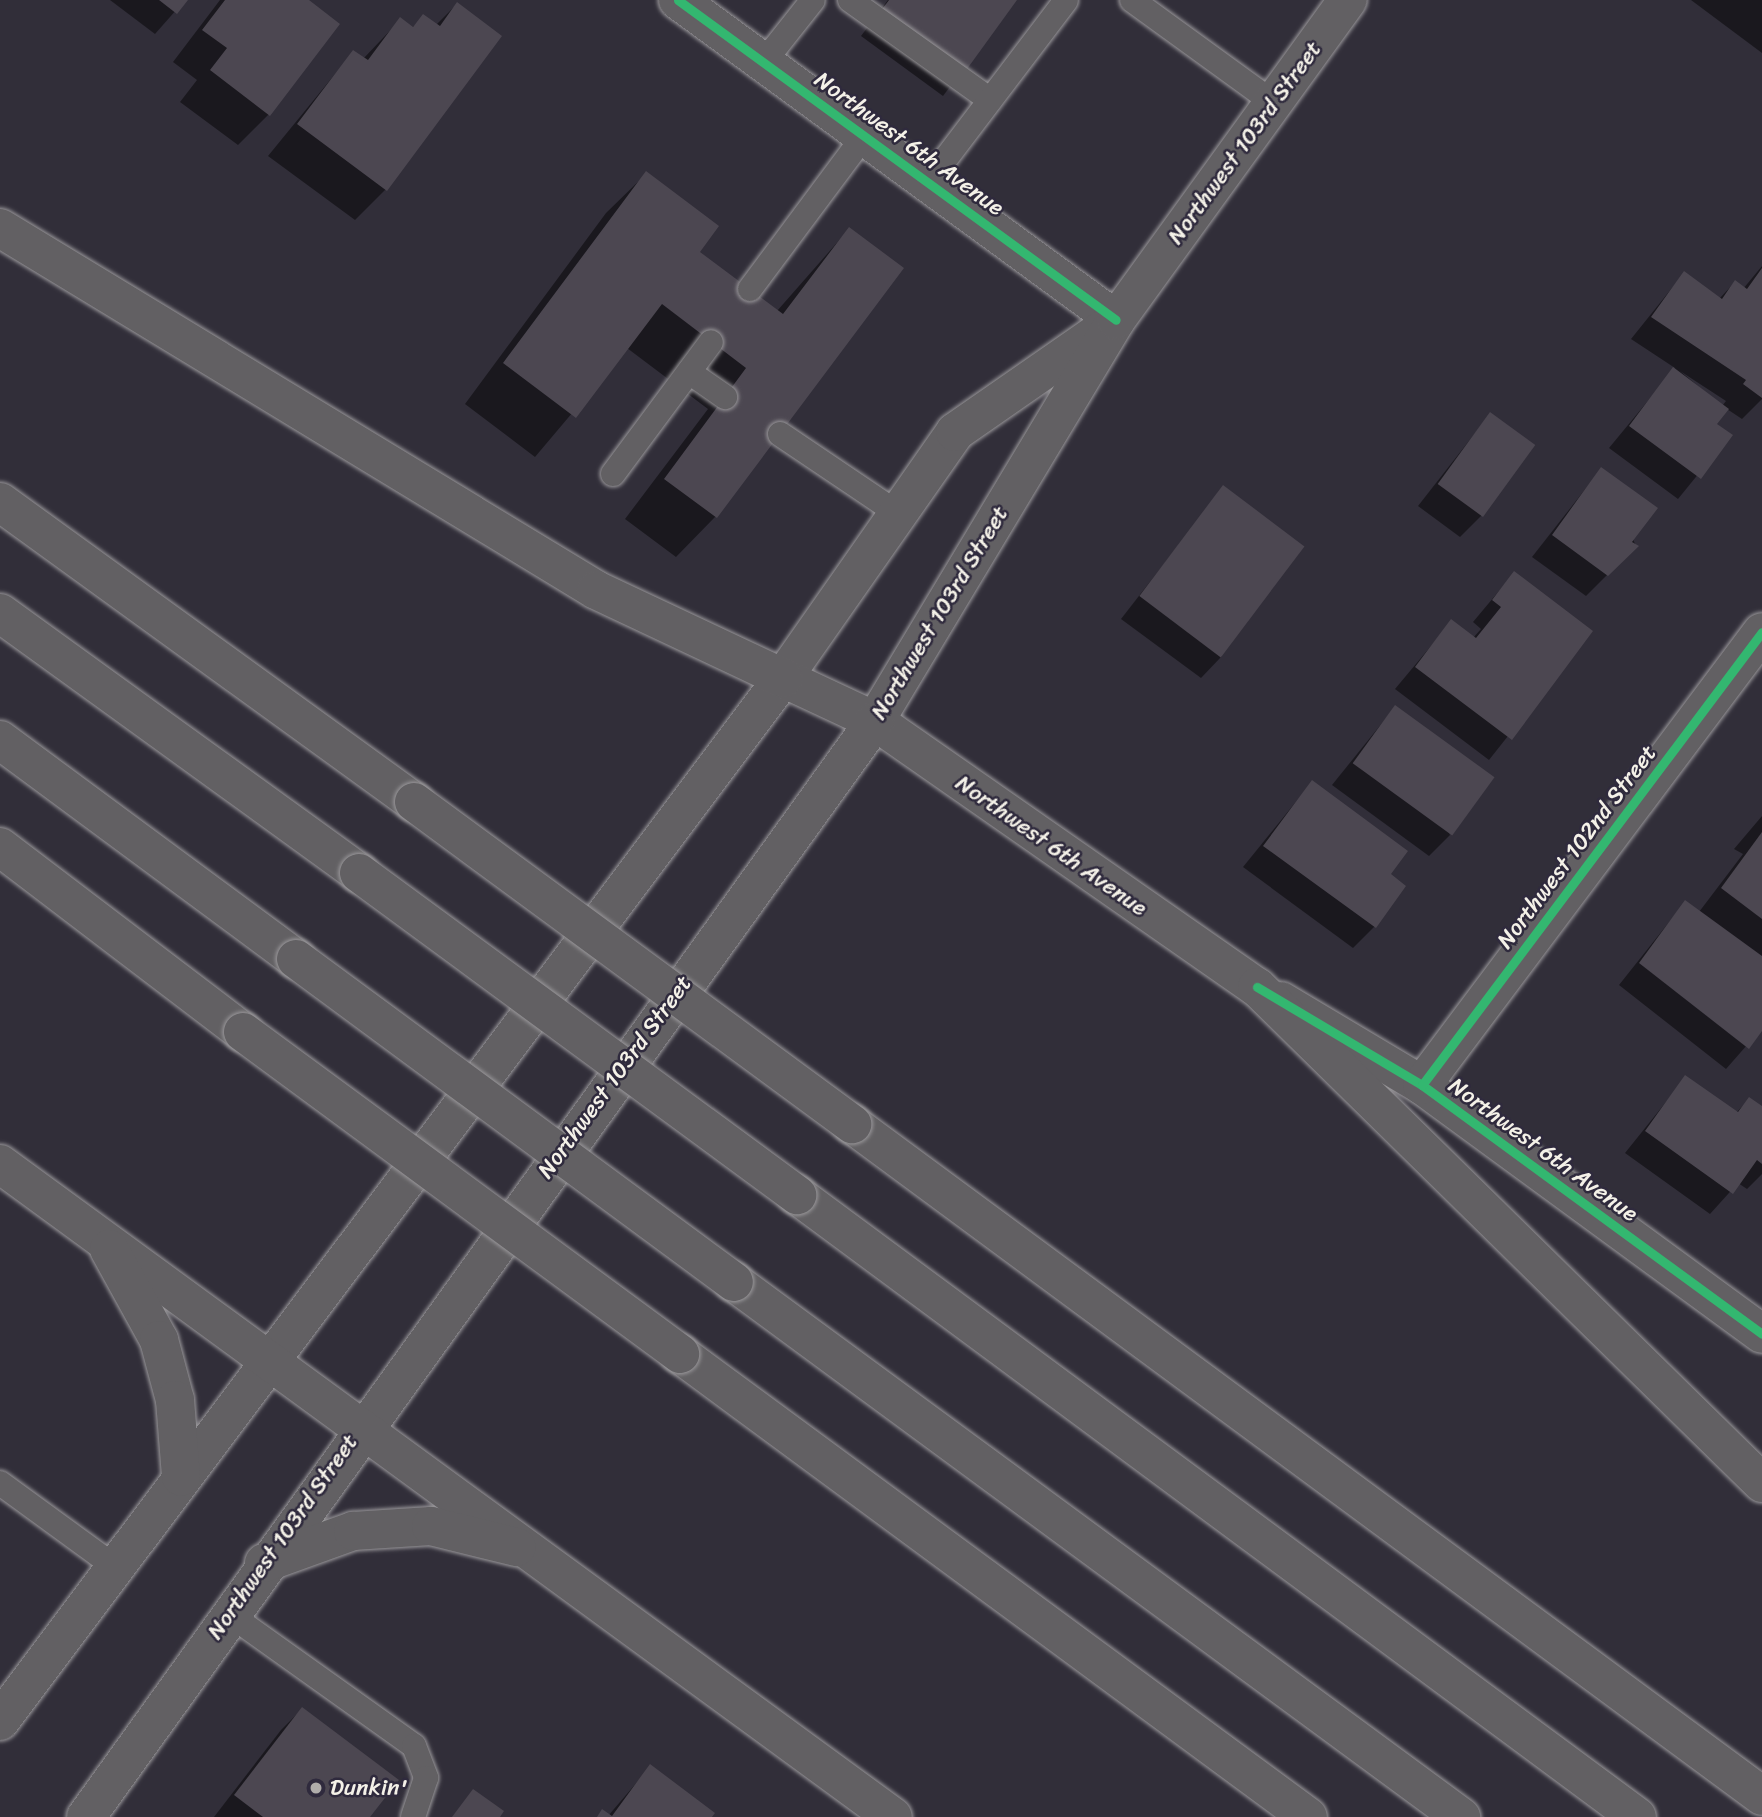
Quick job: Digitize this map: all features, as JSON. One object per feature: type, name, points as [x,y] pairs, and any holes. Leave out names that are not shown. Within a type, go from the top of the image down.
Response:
[{"type":"main road","name":"Northwest 6th Avenue","points":[[678,0],[1116,320]]},
{"type":"main road","name":"Northwest 103rd Street","points":[[86,1817],[361,1426],[875,721],[1116,320],[1348,0]]},
{"type":"main road","name":"Northwest 6th Avenue","points":[[0,228],[596,590],[875,721],[1257,987],[1422,1085],[1762,1335]]},
{"type":"main road","name":"Northwest 103rd Street","points":[[0,1721],[268,1359],[783,678],[894,511],[955,432],[1116,320]]},
{"type":"main road","points":[[0,502],[414,802],[1762,1796]]},
{"type":"main road","points":[[0,612],[797,1195],[1637,1817]]},
{"type":"main road","name":"Northwest 102nd Street","points":[[1422,1085],[1762,632]]},
{"type":"main road","points":[[0,740],[1461,1817]]},
{"type":"main road","points":[[0,847],[243,1032],[1308,1817]]},
{"type":"main road","points":[[1257,987],[1762,1483]]},
{"type":"main road","points":[[0,1164],[537,1553],[893,1817]]},
{"type":"main road","points":[[103,1238],[159,1340],[174,1400],[181,1477]]},
{"type":"main road","points":[[264,1563],[353,1531],[431,1526],[537,1553]]},
{"type":"lane","points":[[764,62],[813,0]]},
{"type":"lane","points":[[850,0],[990,100]]},
{"type":"lane","points":[[928,182],[1066,0]]},
{"type":"lane","points":[[1132,0],[1274,103]]},
{"type":"lane","points":[[750,289],[864,136]]},
{"type":"lane","points":[[613,474],[711,342]]},
{"type":"lane","points":[[689,372],[725,397]]},
{"type":"lane","points":[[780,434],[894,511]]},
{"type":"lane","points":[[0,1483],[114,1566]]},
{"type":"lane","points":[[229,1614],[414,1746],[426,1778],[413,1817]]},
{"type":"building","points":[[159,0],[188,0],[177,14]]},
{"type":"building","points":[[225,0],[309,0],[340,24],[270,116],[210,70],[227,48],[202,30]]},
{"type":"building","points":[[889,0],[1017,0],[954,87],[870,25]]},
{"type":"building","points":[[457,2],[502,36],[387,191],[297,124],[353,50],[368,60],[400,17],[413,27],[423,14],[440,26]]},
{"type":"building","points":[[646,171],[719,226],[700,252],[783,314],[849,227],[904,268],[717,518],[664,479],[746,368],[662,304],[576,418],[503,363]]},
{"type":"building","points":[[1762,268],[1762,398],[1743,384],[1746,380],[1651,317],[1684,271],[1722,299],[1735,280],[1747,289]]},
{"type":"building","points":[[1673,367],[1729,409],[1717,424],[1733,435],[1701,479],[1629,426]]},
{"type":"building","points":[[1490,412],[1535,445],[1483,517],[1438,484]]},
{"type":"building","points":[[1601,467],[1658,508],[1632,542],[1639,546],[1608,576],[1552,535]]},
{"type":"building","points":[[1223,485],[1304,546],[1221,657],[1139,596]]},
{"type":"building","points":[[1514,571],[1593,631],[1512,740],[1415,667],[1451,619],[1476,638],[1501,607],[1492,600]]},
{"type":"building","points":[[1395,705],[1495,777],[1452,836],[1353,763]]},
{"type":"building","points":[[1312,780],[1408,851],[1391,874],[1406,886],[1376,928],[1263,846]]},
{"type":"building","points":[[1762,832],[1762,919],[1721,888]]},
{"type":"building","points":[[1685,900],[1762,956],[1762,1031],[1749,1049],[1639,963]]},
{"type":"building","points":[[1685,1075],[1738,1112],[1749,1097],[1762,1106],[1762,1164],[1757,1160],[1733,1194],[1645,1131]]},
{"type":"building","points":[[302,1707],[399,1780],[370,1817],[263,1817],[234,1795]]},
{"type":"building","points":[[650,1764],[715,1813],[712,1817],[597,1817],[602,1809],[612,1816]]},
{"type":"building","points":[[473,1789],[504,1811],[500,1817],[452,1817]]},
{"type":"cycle path","points":[[678,0],[1116,320]]},
{"type":"cycle path","points":[[1422,1085],[1762,632]]},
{"type":"cycle path","points":[[1257,987],[1422,1085],[1762,1334]]},
{"type":"place","name":"Dunkin'","points":[[316,1788]]}]
